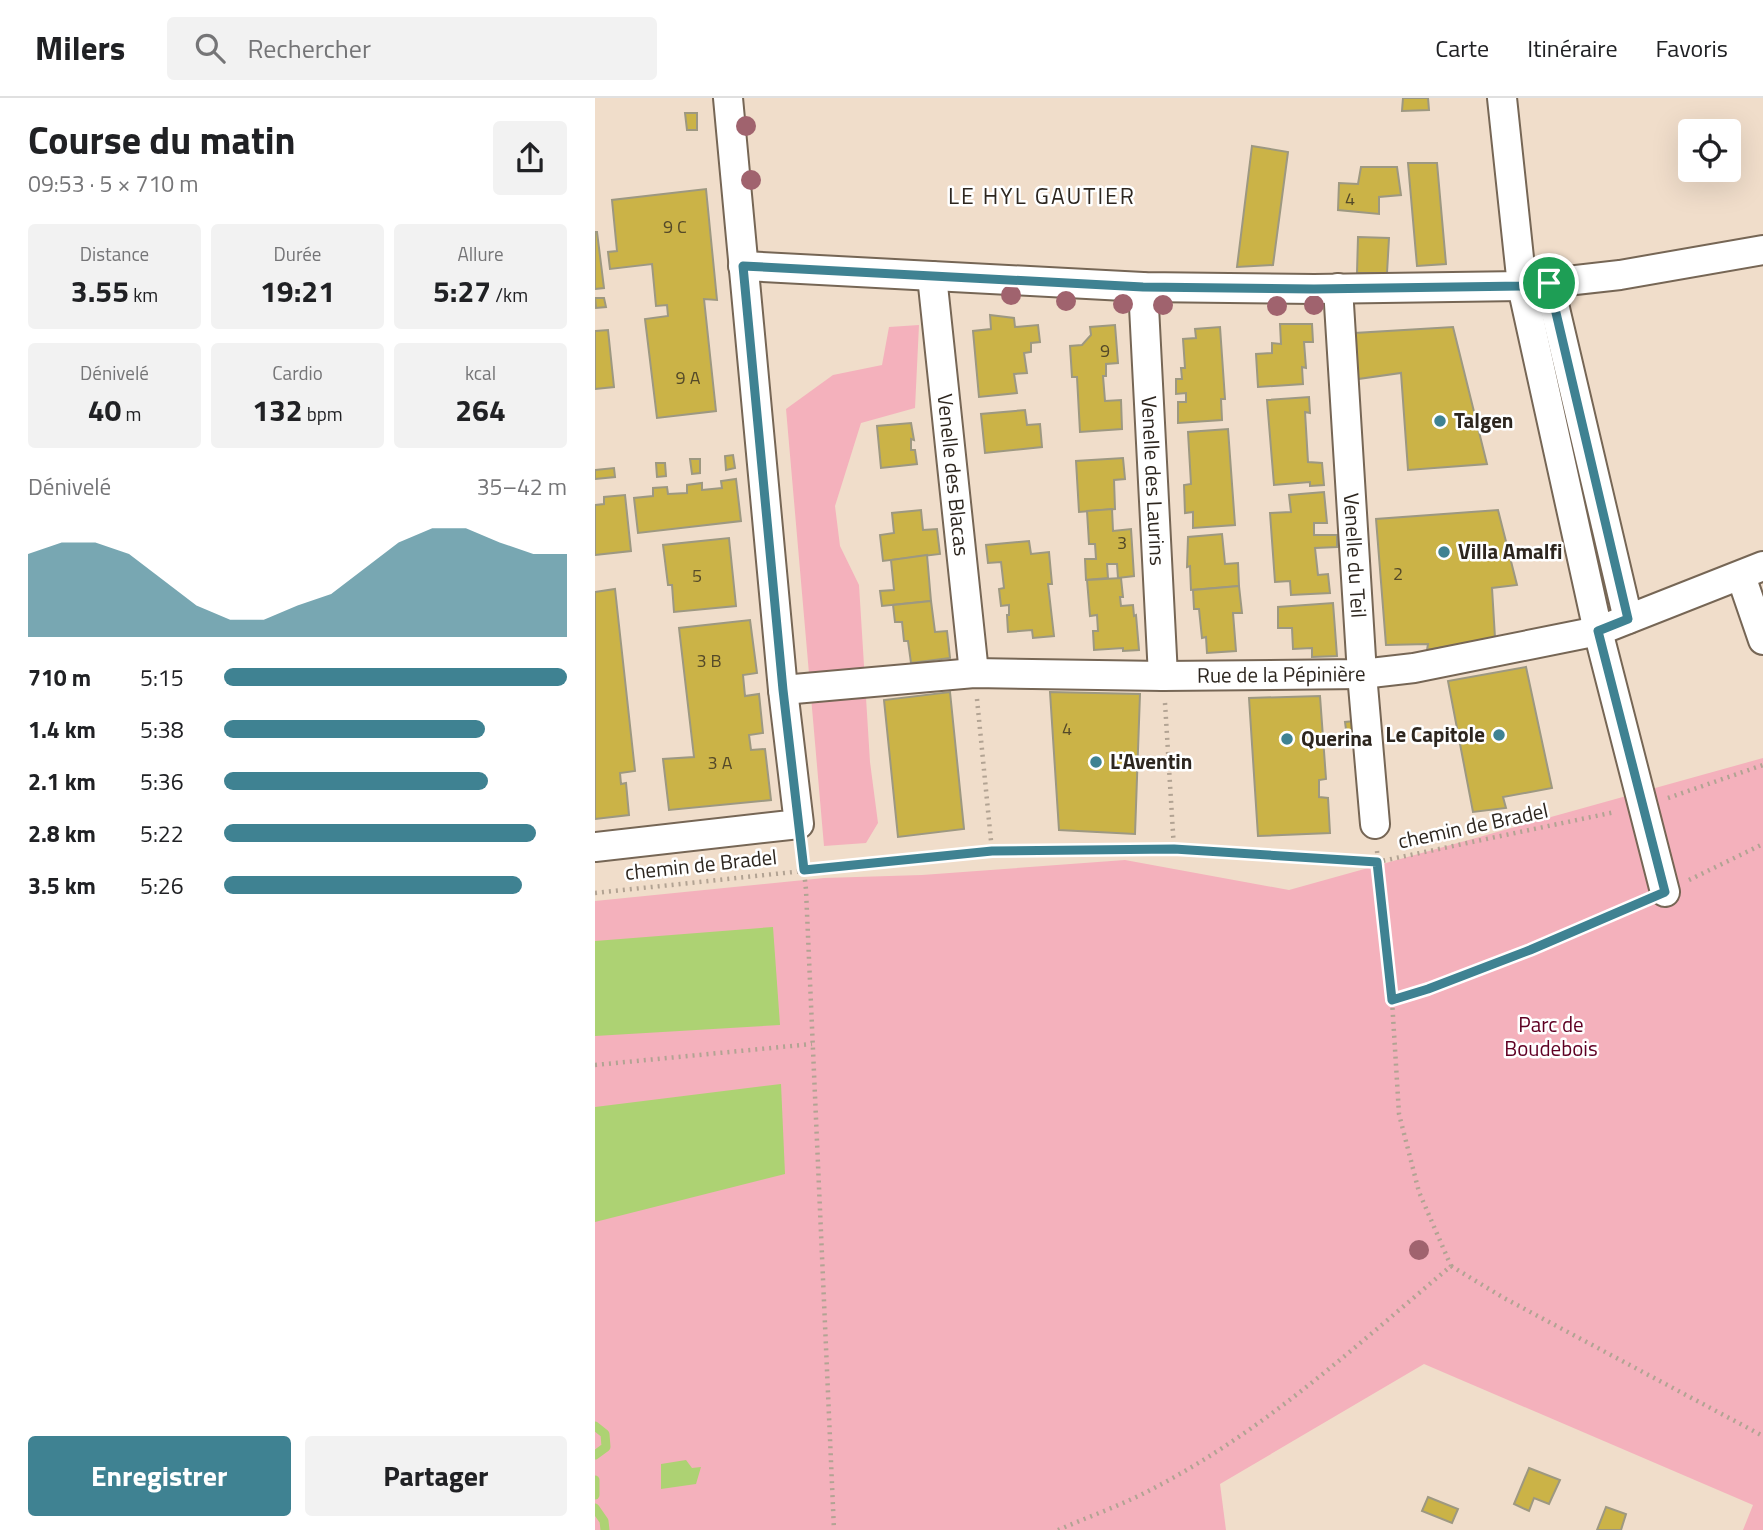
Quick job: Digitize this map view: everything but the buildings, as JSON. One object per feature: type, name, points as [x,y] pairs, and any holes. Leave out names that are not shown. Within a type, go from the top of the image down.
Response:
[{"type":"street","points":[[595,847],[799,824],[783,690],[728,98]]},
{"type":"street","points":[[1502,98],[1598,631],[1665,892]]},
{"type":"street","points":[[743,266],[1143,287],[1536,285],[1620,275],[1763,250]]},
{"type":"street","name":"Venelle des Blacas","points":[[933,276],[974,673]]},
{"type":"street","points":[[1536,285],[1628,619]]},
{"type":"street","name":"Venelle des Laurins","points":[[1143,287],[1163,676]]},
{"type":"street","name":"Venelle du Teil","points":[[1338,288],[1362,674],[1375,824]]},
{"type":"street","points":[[1752,571],[1763,640]]},
{"type":"street","name":"Rue de la Pépinière","points":[[783,690],[974,673],[1163,676],[1362,674],[1414,668],[1598,631],[1752,571]]},
{"type":"path","points":[[974,673],[992,851]]},
{"type":"path","points":[[1163,676],[1174,849]]},
{"type":"path","name":"chemin de Bradel","points":[[595,893],[992,851],[1174,849],[1377,862],[1643,807],[1763,765]]},
{"type":"path","points":[[799,824],[804,870],[834,1530]]},
{"type":"path","points":[[1375,824],[1392,1000],[1399,1114],[1419,1192],[1451,1266],[1504,1298],[1763,1436]]},
{"type":"path","points":[[1392,1000],[1530,950],[1665,892],[1763,844]]},
{"type":"path","points":[[595,1065],[812,1044]]},
{"type":"path","points":[[1058,1530],[1155,1488],[1234,1440],[1324,1374],[1451,1266]]},
{"type":"green space","points":[[919,325],[915,408],[861,423],[835,506],[840,546],[859,585],[870,762],[878,823],[866,843],[824,846],[786,409],[833,375],[882,365],[889,327]]},
{"type":"green space","name":"Parc de Boudebois","points":[[1763,758],[1763,1530],[1743,1530],[1753,1505],[1424,1364],[1220,1484],[1226,1530],[595,1530],[595,901],[824,878],[922,875],[1125,860],[1289,890]]},
{"type":"shaded area","points":[[773,927],[780,1025],[595,1036],[595,941]]},
{"type":"shaded area","points":[[781,1084],[785,1174],[595,1222],[595,1107]]},
{"type":"shaded area","points":[[686,1460],[692,1468],[701,1467],[696,1484],[661,1489],[661,1464]]},
{"type":"waterway","points":[[595,1426],[605,1434],[606,1447],[595,1455]]},
{"type":"waterway","points":[[595,1480],[595,1495]]},
{"type":"waterway","points":[[595,1508],[604,1521],[605,1530]]},
{"type":"place","name":"Talgen","points":[[1440,421]]},
{"type":"place","name":"Villa Amalfi","points":[[1444,552]]},
{"type":"place","name":"Le Capitole","points":[[1499,735]]},
{"type":"place","name":"Querina","points":[[1287,739]]},
{"type":"place","name":"L'Aventin","points":[[1096,762]]},
{"type":"district","name":"LE HYL GAUTIER","points":[[1042,196]]},
{"type":"route","points":[[743,266],[1143,287],[1314,289],[1523,286],[1549,283],[1628,619],[1598,631],[1665,892],[1530,950],[1392,1000],[1377,862],[1174,849],[992,851],[804,870],[783,690],[743,266]]}]
